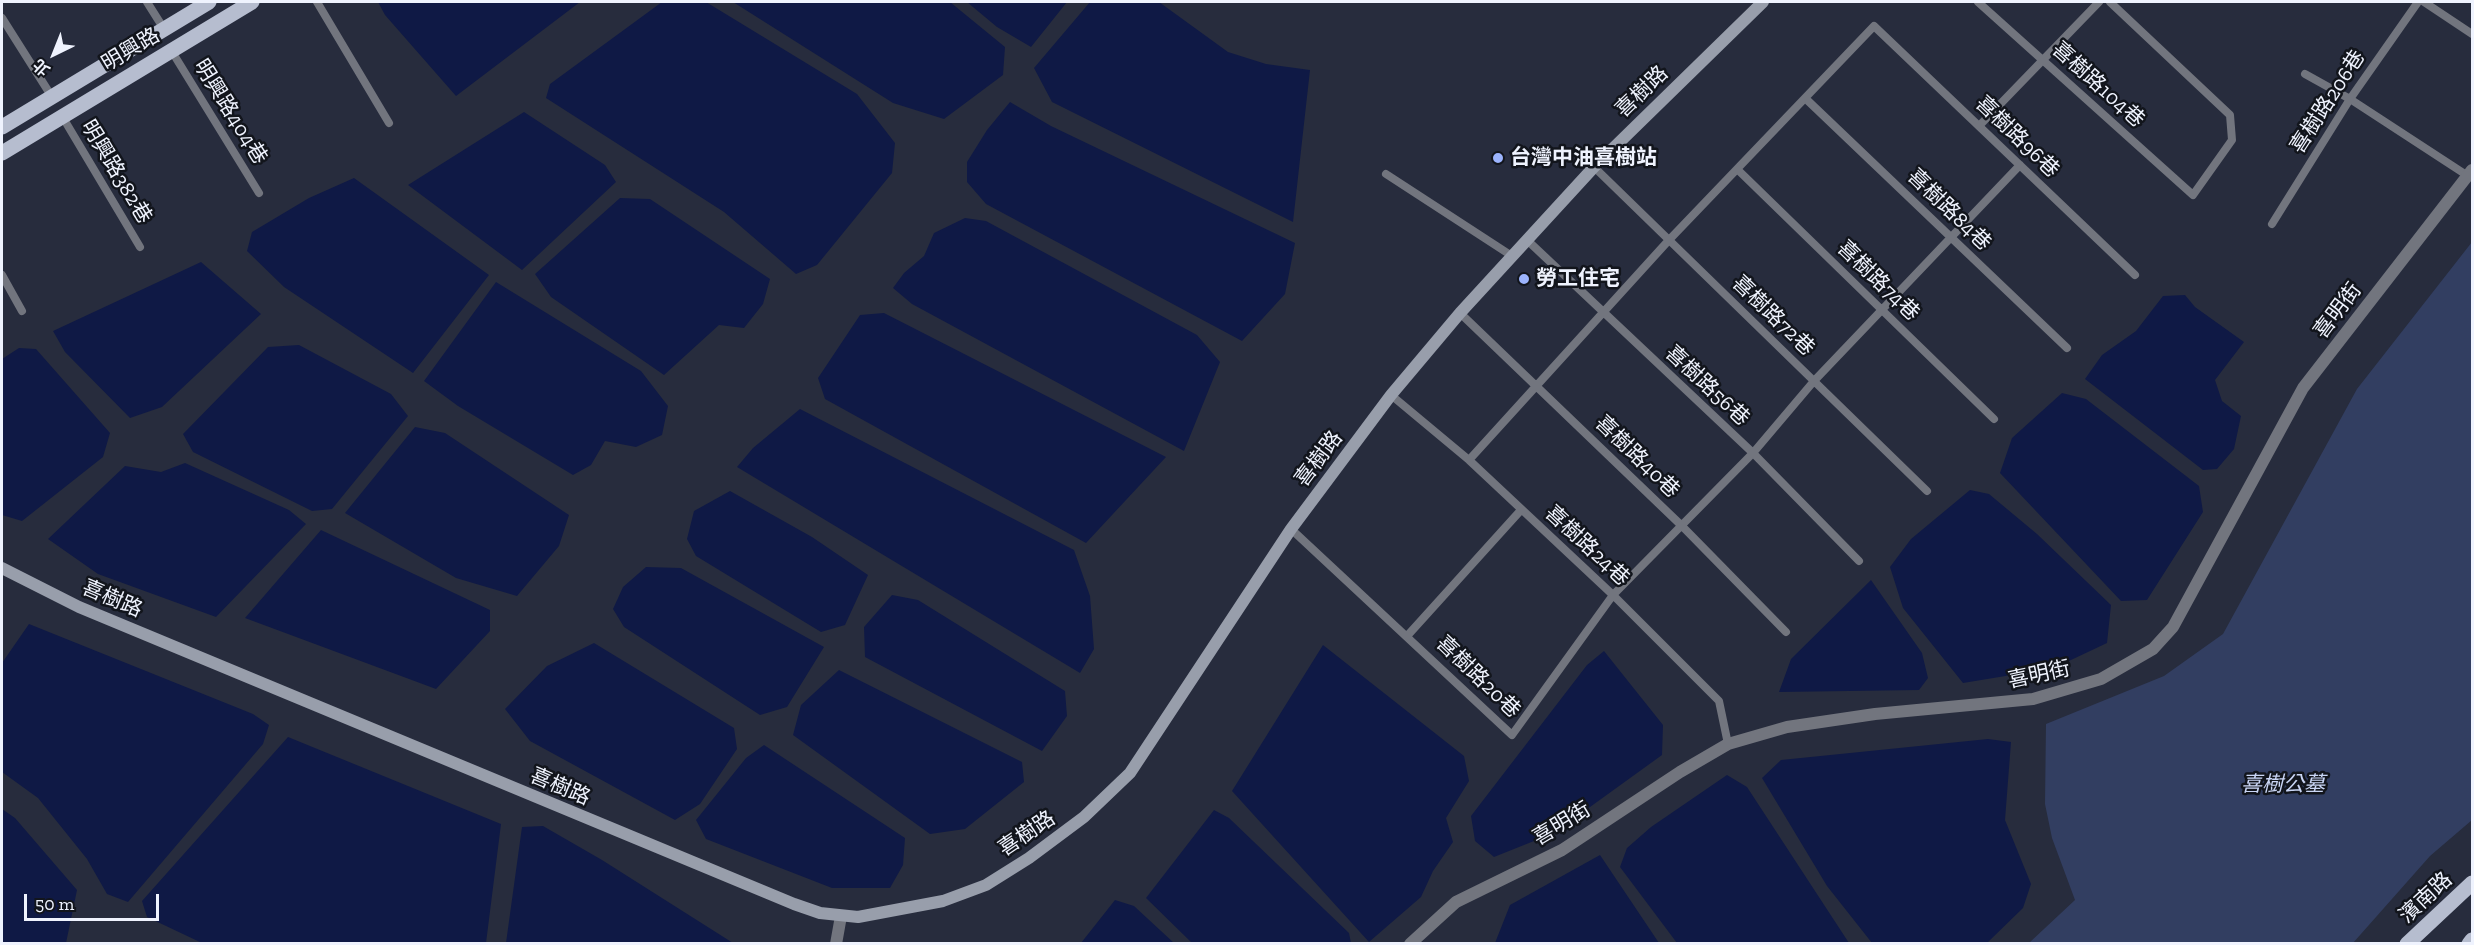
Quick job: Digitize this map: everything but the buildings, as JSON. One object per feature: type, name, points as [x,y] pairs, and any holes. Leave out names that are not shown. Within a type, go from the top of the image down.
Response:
[{"type":"main road","name":"明興路","points":[[2,127],[209,2]]},
{"type":"main road","name":"明興路","points":[[2,153],[252,2]]},
{"type":"main road","name":"濱南路","points":[[2407,944],[2472,883]]},
{"type":"main road","points":[[2469,944],[2472,940]]},
{"type":"street","name":"喜樹路","points":[[2,568],[79,607],[794,904],[841,916],[858,917],[921,906],[986,885],[1029,858],[1084,817],[1130,773],[1291,530],[1391,395],[1460,313],[1594,167],[1763,2]]},
{"type":"street","name":"喜明街","points":[[1410,944],[1456,902],[1562,850],[1680,772],[1728,744],[1786,727],[1875,714],[2033,699],[2100,679],[2153,649],[2174,627],[2303,388],[2470,173]]},
{"type":"street","points":[[836,944],[841,916]]},
{"type":"lane","points":[[147,2],[164,29]]},
{"type":"lane","points":[[318,2],[388,123]]},
{"type":"lane","name":"喜樹路104巷","points":[[1978,2],[2193,195],[2232,140],[2230,115],[2110,2]]},
{"type":"lane","points":[[1979,126],[2099,2]]},
{"type":"lane","name":"喜樹路206巷","points":[[2272,224],[2350,99],[2418,2]]},
{"type":"lane","points":[[2424,2],[2472,34]]},
{"type":"lane","points":[[2,18],[52,97]]},
{"type":"lane","name":"喜樹路96巷","points":[[1805,98],[1874,26],[2135,275]]},
{"type":"lane","name":"明興路404巷","points":[[171,50],[259,193]]},
{"type":"lane","points":[[2304,74],[2350,99],[2470,173]]},
{"type":"lane","points":[[1469,460],[1669,240],[1805,98]]},
{"type":"lane","name":"喜樹路84巷","points":[[1805,98],[2067,348]]},
{"type":"lane","name":"明興路382巷","points":[[62,116],[140,247]]},
{"type":"lane","points":[[1613,595],[1753,453],[1814,381],[2020,165]]},
{"type":"lane","name":"喜樹路72巷","points":[[1594,167],[1927,491]]},
{"type":"lane","name":"喜樹路74巷","points":[[1737,169],[1994,419]]},
{"type":"lane","points":[[1386,174],[1512,256]]},
{"type":"lane","name":"喜樹路56巷","points":[[1527,240],[1753,453],[1858,561]]},
{"type":"lane","points":[[2,275],[22,311]]},
{"type":"lane","name":"喜樹路40巷","points":[[1460,313],[1682,526],[1786,632]]},
{"type":"lane","name":"喜樹路24巷","points":[[1391,395],[1469,460],[1613,595],[1719,701],[1728,744]]},
{"type":"lane","points":[[1408,636],[1521,510]]},
{"type":"lane","name":"喜樹路20巷","points":[[1291,530],[1408,636],[1512,735],[1613,595]]},
{"type":"green space","name":"喜樹公墓","points":[[2472,242],[2472,820],[2430,856],[2353,943],[2029,943],[2075,900],[2052,838],[2045,804],[2046,724],[2164,676],[2223,634],[2357,389]]},
{"type":"shaded area","points":[[378,2],[580,2],[456,96],[385,15]]},
{"type":"shaded area","points":[[662,2],[706,2],[857,94],[895,143],[892,173],[817,265],[796,274],[724,212],[546,98],[550,84]]},
{"type":"shaded area","points":[[733,2],[950,2],[1005,47],[1003,75],[944,119],[893,103]]},
{"type":"shaded area","points":[[967,2],[1067,2],[1031,47],[997,27]]},
{"type":"shaded area","points":[[1090,2],[1159,2],[1228,52],[1266,64],[1310,70],[1293,222],[1052,102],[1034,68]]},
{"type":"shaded area","points":[[1010,102],[1051,126],[1295,243],[1285,294],[1242,341],[986,204],[967,182],[967,162],[987,130]]},
{"type":"shaded area","points":[[524,112],[605,165],[616,182],[522,270],[408,185]]},
{"type":"shaded area","points":[[354,178],[489,275],[413,373],[284,287],[247,251],[252,232],[309,198]]},
{"type":"shaded area","points":[[620,198],[650,199],[770,279],[763,304],[744,328],[719,325],[664,375],[551,297],[535,274]]},
{"type":"shaded area","points":[[965,218],[986,221],[1197,335],[1220,362],[1184,451],[912,304],[893,288],[904,273],[924,256],[934,233]]},
{"type":"shaded area","points":[[201,262],[261,314],[162,407],[130,418],[65,352],[53,331]]},
{"type":"shaded area","points":[[496,282],[641,371],[668,406],[662,435],[636,447],[605,441],[591,465],[573,475],[458,406],[424,381]]},
{"type":"shaded area","points":[[2185,295],[2195,307],[2244,342],[2215,380],[2222,401],[2241,416],[2234,449],[2217,469],[2203,470],[2085,379],[2102,355],[2136,331],[2163,296]]},
{"type":"shaded area","points":[[884,313],[1166,457],[1086,543],[825,399],[818,378],[860,315]]},
{"type":"shaded area","points":[[299,345],[391,394],[408,416],[332,509],[312,511],[193,452],[183,434],[268,347]]},
{"type":"shaded area","points":[[19,348],[36,349],[110,433],[103,457],[22,521],[2,515],[2,359]]},
{"type":"shaded area","points":[[2062,393],[2086,399],[2199,486],[2203,512],[2147,600],[2121,601],[2000,473],[2012,438]]},
{"type":"shaded area","points":[[800,409],[1074,550],[1090,596],[1094,649],[1080,673],[737,467],[753,448]]},
{"type":"shaded area","points":[[415,427],[445,433],[569,515],[559,546],[517,596],[456,578],[345,513]]},
{"type":"shaded area","points":[[185,463],[289,510],[306,524],[216,617],[98,574],[48,539],[125,466],[161,472]]},
{"type":"shaded area","points":[[1970,490],[1989,494],[2037,534],[2111,605],[2107,643],[2054,668],[1963,683],[1903,608],[1890,567],[1911,539]]},
{"type":"shaded area","points":[[730,491],[812,537],[868,575],[845,625],[821,632],[696,556],[687,539],[694,511]]},
{"type":"shaded area","points":[[321,530],[490,610],[490,631],[436,689],[245,618]]},
{"type":"shaded area","points":[[646,567],[681,568],[824,647],[787,707],[760,715],[624,627],[613,609],[623,587]]},
{"type":"shaded area","points":[[1871,580],[1922,653],[1928,678],[1919,690],[1779,692],[1791,659]]},
{"type":"shaded area","points":[[892,595],[918,600],[1065,691],[1067,716],[1042,751],[865,657],[864,627]]},
{"type":"shaded area","points":[[29,624],[253,714],[269,725],[263,744],[128,902],[107,894],[87,859],[38,798],[2,772],[2,663]]},
{"type":"shaded area","points":[[594,643],[734,728],[737,749],[700,804],[675,820],[530,741],[505,709],[547,666]]},
{"type":"shaded area","points":[[1323,645],[1464,756],[1469,781],[1446,818],[1453,842],[1433,871],[1421,897],[1369,942],[1232,791]]},
{"type":"shaded area","points":[[1604,651],[1663,725],[1662,755],[1554,833],[1494,857],[1475,841],[1471,816],[1587,665]]},
{"type":"shaded area","points":[[839,670],[1022,762],[1024,782],[965,829],[930,834],[793,735],[801,705]]},
{"type":"shaded area","points":[[288,737],[501,824],[486,943],[202,943],[147,917],[142,901]]},
{"type":"shaded area","points":[[1988,739],[2011,742],[2005,820],[2031,884],[2023,908],[1987,943],[1872,943],[1827,886],[1762,778],[1781,760]]},
{"type":"shaded area","points":[[764,745],[905,838],[903,865],[890,888],[832,888],[706,839],[696,820],[746,758]]},
{"type":"shaded area","points":[[1727,775],[1747,787],[1849,943],[1677,943],[1620,867],[1627,848],[1651,827]]},
{"type":"shaded area","points":[[2,809],[15,818],[77,890],[66,943],[2,943]]},
{"type":"shaded area","points":[[1214,810],[1229,818],[1349,933],[1351,943],[1192,943],[1146,898]]},
{"type":"shaded area","points":[[543,826],[602,860],[733,943],[506,943],[522,827]]},
{"type":"shaded area","points":[[1600,855],[1659,943],[1495,943],[1510,905]]},
{"type":"shaded area","points":[[1115,900],[1134,906],[1174,943],[1081,943]]},
{"type":"place","name":"台灣中油喜樹站","points":[[1498,158]]},
{"type":"place","name":"勞工住宅","points":[[1524,279]]}]
